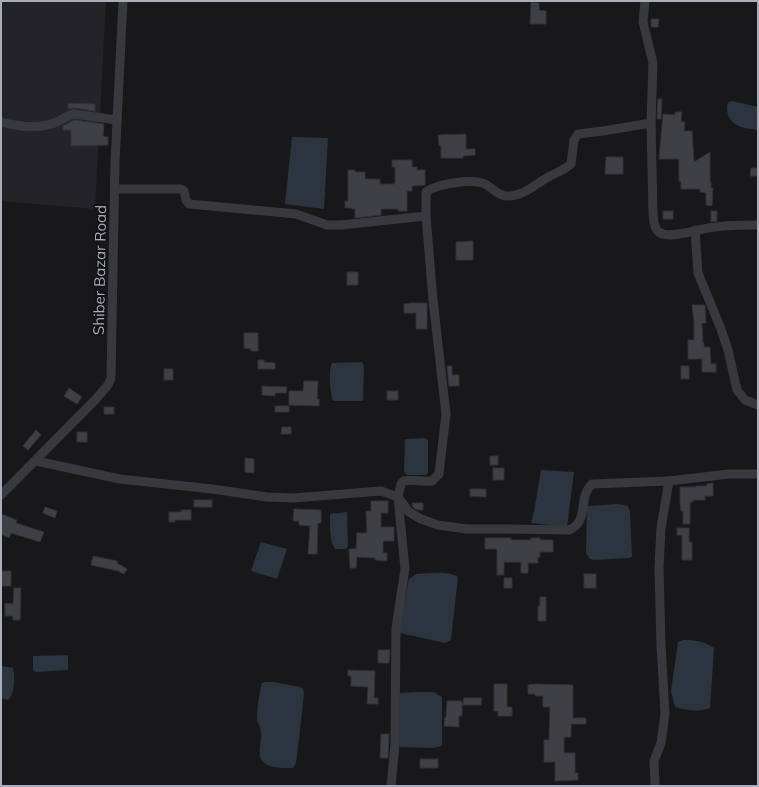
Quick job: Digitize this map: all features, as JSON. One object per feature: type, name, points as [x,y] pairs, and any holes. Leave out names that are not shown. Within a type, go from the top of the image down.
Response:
[{"type":"street","name":"Shiber Bazar Road","points":[[1,495],[95,400],[112,378],[117,120],[123,1]]},
{"type":"street","points":[[645,1],[643,22],[653,63],[651,123],[653,214],[655,227],[662,234],[671,235],[715,227],[758,225]]},
{"type":"street","points":[[1,122],[28,126],[49,125],[68,115],[74,114],[117,120]]},
{"type":"street","points":[[392,786],[395,752],[396,628],[405,568],[398,497],[401,484],[404,481],[432,481],[439,474],[441,470],[446,414],[432,300],[426,216],[426,192],[431,188],[440,185],[470,182],[484,184],[500,195],[517,195],[549,176],[565,170],[571,164],[574,140],[578,134],[651,123]]},
{"type":"street","points":[[115,189],[182,190],[184,191],[186,200],[189,204],[296,214],[327,226],[426,216]]},
{"type":"street","points":[[695,230],[698,273],[721,329],[728,350],[737,390],[745,400],[758,404]]},
{"type":"street","points":[[36,461],[120,479],[212,489],[267,497],[293,498],[381,491],[398,497],[409,512],[421,519],[438,525],[467,530],[502,528],[569,530],[576,528],[581,521],[585,494],[592,484],[669,481],[729,474],[758,474]]},
{"type":"street","points":[[654,786],[654,761],[661,743],[666,714],[661,646],[659,567],[661,528],[669,481]]},
{"type":"shaded area","points":[[1,1],[106,1],[95,209],[1,201]]},
{"type":"shaded area","points":[[732,101],[758,107],[758,130],[736,125],[730,119],[727,105]]},
{"type":"shaded area","points":[[292,137],[328,138],[324,209],[285,204]]},
{"type":"shaded area","points":[[362,362],[364,366],[363,401],[333,401],[330,382],[332,363]]},
{"type":"shaded area","points":[[425,438],[428,440],[428,473],[426,475],[407,475],[404,472],[405,439]]},
{"type":"shaded area","points":[[541,470],[574,472],[567,527],[531,523]]},
{"type":"shaded area","points":[[617,504],[628,506],[630,512],[632,557],[590,559],[586,553],[587,507]]},
{"type":"shaded area","points":[[347,512],[348,547],[345,549],[335,549],[331,537],[330,514]]},
{"type":"shaded area","points":[[261,542],[287,549],[277,579],[251,571]]},
{"type":"shaded area","points":[[443,573],[458,577],[451,640],[445,643],[400,633],[399,627],[409,579],[416,574]]},
{"type":"shaded area","points":[[683,640],[699,641],[714,648],[710,708],[693,710],[675,707],[671,691],[678,642]]},
{"type":"shaded area","points":[[67,655],[68,670],[35,672],[33,670],[33,656]]},
{"type":"shaded area","points":[[1,666],[13,668],[13,689],[8,700],[1,698]]},
{"type":"shaded area","points":[[274,682],[300,687],[303,689],[304,694],[297,756],[296,763],[293,768],[269,766],[263,762],[260,756],[261,729],[257,720],[257,711],[262,683]]},
{"type":"shaded area","points":[[434,692],[442,697],[442,746],[433,748],[400,747],[400,693]]},
{"type":"building","points":[[531,2],[539,3],[539,10],[546,11],[546,24],[530,24]]},
{"type":"building","points":[[651,19],[659,19],[658,27],[651,27]]},
{"type":"building","points":[[658,99],[662,99],[661,119],[657,119]]},
{"type":"building","points":[[68,103],[95,104],[95,111],[75,108],[68,109]]},
{"type":"building","points":[[675,112],[682,112],[681,122],[685,122],[684,131],[692,131],[694,162],[710,152],[710,182],[711,188],[713,188],[712,206],[706,205],[706,193],[700,192],[700,189],[681,189],[681,181],[679,181],[679,159],[659,159],[663,114],[675,115]]},
{"type":"building","points":[[74,120],[104,124],[103,136],[108,137],[108,145],[71,146],[71,130],[63,130],[63,126]]},
{"type":"building","points":[[466,134],[466,149],[475,149],[475,155],[463,156],[463,158],[441,158],[441,146],[439,146],[438,135]]},
{"type":"building","points":[[606,157],[623,157],[623,174],[605,174]]},
{"type":"building","points":[[392,160],[412,160],[412,167],[417,167],[417,170],[425,170],[425,185],[412,186],[412,191],[407,191],[407,211],[398,211],[398,209],[381,209],[381,215],[355,218],[355,209],[345,208],[345,201],[348,201],[348,170],[365,172],[365,179],[380,179],[380,184],[395,184],[395,167],[392,167]]},
{"type":"building","points":[[751,168],[758,168],[758,176],[750,176]]},
{"type":"building","points":[[663,211],[673,211],[673,219],[663,219]]},
{"type":"building","points":[[711,211],[717,211],[717,221],[711,222]]},
{"type":"building","points":[[473,241],[473,260],[456,260],[456,242]]},
{"type":"building","points":[[347,272],[358,272],[358,285],[347,285]]},
{"type":"building","points":[[427,303],[427,329],[416,329],[416,313],[404,313],[404,304]]},
{"type":"building","points":[[692,305],[705,305],[706,323],[702,323],[703,343],[704,347],[710,347],[711,364],[716,364],[716,372],[702,372],[702,359],[688,359],[688,340],[694,340]]},
{"type":"building","points":[[244,333],[258,333],[258,351],[251,351],[251,349],[244,348]]},
{"type":"building","points":[[258,360],[275,363],[275,369],[258,369]]},
{"type":"building","points":[[447,366],[452,366],[452,375],[459,375],[459,386],[449,386]]},
{"type":"building","points":[[681,366],[689,366],[689,379],[681,379]]},
{"type":"building","points":[[164,369],[173,369],[173,380],[164,380]]},
{"type":"building","points":[[304,381],[318,381],[317,399],[319,399],[319,406],[289,405],[289,391],[303,391]]},
{"type":"building","points":[[262,386],[287,387],[286,393],[275,393],[275,396],[262,395]]},
{"type":"building","points":[[69,388],[82,397],[77,404],[64,396]]},
{"type":"building","points":[[387,391],[398,391],[398,400],[387,400]]},
{"type":"building","points":[[275,406],[289,406],[289,412],[275,412]]},
{"type":"building","points":[[104,407],[114,407],[114,414],[104,414]]},
{"type":"building","points":[[282,427],[291,427],[291,434],[281,434]]},
{"type":"building","points":[[36,430],[41,435],[28,450],[23,446]]},
{"type":"building","points":[[77,432],[87,432],[87,442],[77,442]]},
{"type":"building","points":[[490,456],[498,456],[498,465],[490,465]]},
{"type":"building","points":[[245,458],[254,459],[254,473],[245,472]]},
{"type":"building","points":[[493,468],[504,468],[504,480],[493,480]]},
{"type":"building","points":[[713,483],[713,496],[705,496],[705,500],[693,500],[693,502],[690,502],[690,524],[683,524],[683,511],[681,511],[680,502],[680,487],[707,486],[707,484]]},
{"type":"building","points":[[470,489],[486,489],[486,497],[470,496]]},
{"type":"building","points":[[194,500],[212,500],[212,507],[194,507]]},
{"type":"building","points":[[371,501],[388,501],[388,513],[381,513],[381,527],[394,527],[394,541],[383,541],[383,553],[387,553],[387,561],[375,560],[375,558],[357,557],[356,568],[350,568],[349,549],[356,549],[357,533],[367,533],[366,511],[371,511]]},
{"type":"building","points":[[412,503],[423,503],[423,510],[417,510],[413,507]]},
{"type":"building","points":[[45,507],[57,511],[55,518],[43,513]]},
{"type":"building","points":[[294,509],[321,510],[321,523],[318,523],[317,554],[308,554],[310,526],[299,525],[299,521],[293,521]]},
{"type":"building","points":[[181,510],[191,510],[191,520],[175,520],[175,522],[169,522],[169,512],[181,512]]},
{"type":"building","points":[[1,514],[17,520],[16,523],[44,532],[40,542],[11,533],[9,538],[1,534]]},
{"type":"building","points":[[677,528],[689,528],[689,542],[692,542],[692,560],[682,560],[682,535],[677,535]]},
{"type":"building","points":[[485,538],[531,540],[531,538],[540,538],[540,540],[553,540],[553,552],[540,552],[538,563],[528,563],[528,573],[521,573],[521,562],[504,562],[504,575],[497,575],[497,549],[485,549]]},
{"type":"building","points":[[93,556],[117,561],[117,563],[127,569],[124,574],[118,571],[91,565]]},
{"type":"building","points":[[1,571],[11,571],[11,586],[1,586]]},
{"type":"building","points":[[584,574],[596,574],[596,588],[584,588]]},
{"type":"building","points":[[504,578],[512,578],[512,588],[504,588]]},
{"type":"building","points":[[14,588],[21,588],[20,620],[13,620],[13,616],[5,616],[5,603],[13,604]]},
{"type":"building","points":[[540,597],[546,597],[546,621],[538,621],[538,606],[540,606]]},
{"type":"building","points":[[378,650],[390,650],[389,663],[378,663]]},
{"type":"building","points":[[348,670],[375,671],[374,698],[378,698],[378,704],[367,704],[368,687],[351,686],[351,676],[348,676]]},
{"type":"building","points":[[494,684],[507,684],[507,707],[512,707],[512,716],[498,716],[498,711],[494,711]]},
{"type":"building","points":[[528,685],[573,685],[573,718],[586,718],[586,724],[571,724],[571,737],[564,737],[564,753],[575,753],[575,773],[578,773],[578,780],[555,781],[555,762],[544,762],[544,740],[549,740],[550,707],[543,707],[543,696],[528,694]]},
{"type":"building","points":[[464,698],[482,698],[481,705],[463,705]]},
{"type":"building","points":[[447,701],[462,701],[462,716],[459,716],[459,727],[444,726]]},
{"type":"building","points":[[381,734],[389,734],[388,758],[380,758]]},
{"type":"building","points":[[420,759],[438,759],[438,768],[420,768]]}]
